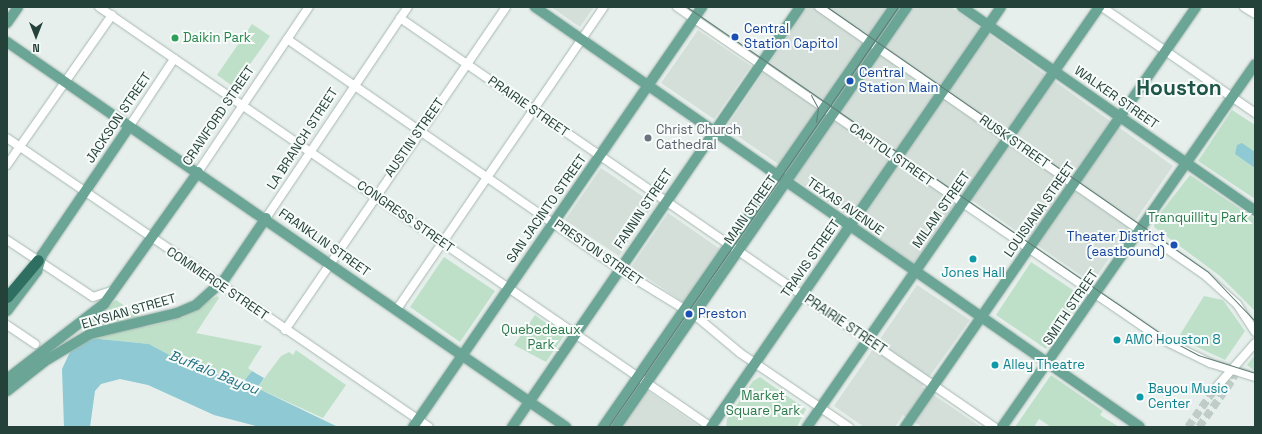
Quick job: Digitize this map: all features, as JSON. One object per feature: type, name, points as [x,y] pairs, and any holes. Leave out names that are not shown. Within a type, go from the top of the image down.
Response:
[{"type":"highway","points":[[10,292],[38,260]]},
{"type":"main road","points":[[7,23],[18,7]]},
{"type":"main road","name":"TEXAS AVENUE","points":[[535,7],[1140,427]]},
{"type":"main road","name":"SAN JACINTO STREET","points":[[416,423],[702,7]]},
{"type":"main road","name":"FANNIN STREET","points":[[512,427],[713,131],[800,7]]},
{"type":"main road","name":"MAIN STREET","points":[[603,427],[894,7]]},
{"type":"main road","name":"MAIN STREET","points":[[616,427],[907,7]]},
{"type":"main road","name":"WALKER STREET","points":[[962,7],[1255,211]]},
{"type":"main road","name":"TRAVIS STREET","points":[[711,427],[1001,7]]},
{"type":"main road","name":"MILAM STREET","points":[[808,427],[1099,7]]},
{"type":"main road","name":"LOUISIANA STREET","points":[[905,427],[1075,184],[1196,7]]},
{"type":"main road","name":"FRANKLIN STREET","points":[[7,42],[129,127],[266,218],[566,427]]},
{"type":"main road","name":"SMITH STREET","points":[[1002,427],[1095,296],[1255,64]]},
{"type":"main road","name":"JACKSON STREET","points":[[7,310],[37,271],[38,260],[86,192],[129,127]]},
{"type":"main road","name":"CRAWFORD STREET","points":[[151,239],[198,172]]},
{"type":"main road","name":"LA BRANCH STREET","points":[[219,285],[266,218]]},
{"type":"main road","name":"ELYSIAN STREET","points":[[7,391],[90,316],[118,288],[151,239]]},
{"type":"main road","name":"ELYSIAN STREET","points":[[7,378],[90,334],[159,318],[196,305],[219,285]]},
{"type":"street","name":"CONGRESS STREET","points":[[99,7],[711,427]]},
{"type":"street","name":"CRAWFORD STREET","points":[[198,172],[309,7]]},
{"type":"street","name":"LA BRANCH STREET","points":[[266,218],[312,152],[408,7]]},
{"type":"street","name":"AUSTIN STREET","points":[[285,330],[374,196],[421,131],[506,7]]},
{"type":"street","points":[[397,309],[441,242],[604,7]]},
{"type":"street","name":"CAPITOL STREET","points":[[677,7],[1095,296],[1190,355],[1255,377]]},
{"type":"street","name":"RUSK STREET","points":[[819,7],[1206,276],[1237,304],[1255,332]]},
{"type":"street","points":[[1102,7],[1255,113]]},
{"type":"street","points":[[1244,7],[1255,14]]},
{"type":"street","points":[[7,165],[112,16]]},
{"type":"street","name":"PRAIRIE STREET","points":[[400,18],[533,109],[599,158],[994,427]]},
{"type":"street","name":"PRESTON STREET","points":[[287,39],[487,175],[619,269],[694,315],[755,364],[849,427]]},
{"type":"street","name":"JACKSON STREET","points":[[129,127],[174,59]]},
{"type":"street","name":"COMMERCE STREET","points":[[7,138],[151,239],[285,330],[416,423],[429,427]]},
{"type":"street","points":[[7,240],[38,260]]},
{"type":"street","name":"ELYSIAN STREET","points":[[38,260],[93,297],[104,296],[118,288]]},
{"type":"street","points":[[7,325],[35,344]]},
{"type":"street","points":[[1214,390],[1223,376],[1235,370],[1255,343]]},
{"type":"shaded area","points":[[551,7],[594,7],[580,27]]},
{"type":"shaded area","points":[[807,7],[891,7],[781,166],[726,128]]},
{"type":"shaded area","points":[[911,7],[951,7],[1173,166],[1092,283],[963,194],[914,264],[794,178]]},
{"type":"shaded area","points":[[698,30],[751,66],[714,119],[661,83]]},
{"type":"shaded area","points":[[601,168],[654,204],[619,256],[565,220]]},
{"type":"shaded area","points":[[668,213],[720,249],[686,304],[631,267]]},
{"type":"shaded area","points":[[917,285],[970,320],[922,387],[981,427],[922,427],[903,415],[895,427],[864,427],[834,406]]},
{"type":"shaded area","points":[[645,389],[700,427],[627,427],[621,423]]},
{"type":"green space","points":[[252,24],[270,36],[234,87],[217,75]]},
{"type":"green space","points":[[1232,110],[1255,125],[1255,199],[1198,161]]},
{"type":"green space","name":"Tranquillity Park","points":[[1190,175],[1255,219],[1255,311],[1220,276],[1154,227],[1155,220]]},
{"type":"green space","points":[[444,257],[495,291],[460,342],[410,307]]},
{"type":"green space","points":[[1031,262],[1082,296],[1046,349],[996,315]]},
{"type":"green space","points":[[217,296],[219,298],[196,333],[262,346],[248,368],[252,371],[246,380],[190,366],[149,344],[90,338],[82,328],[116,300],[138,315],[145,327],[183,317]]},
{"type":"green space","points":[[1204,296],[1223,300],[1245,331],[1225,360],[1178,338]]},
{"type":"green space","name":"Quebedeaux Park","points":[[535,315],[564,336],[546,362],[514,345]]},
{"type":"green space","points":[[296,350],[346,385],[323,418],[257,388],[281,356],[289,352],[293,355]]},
{"type":"green space","points":[[1255,355],[1255,371],[1247,365]]},
{"type":"green space","points":[[1051,375],[1103,411],[1100,415],[1119,427],[1051,427],[1039,419],[1034,427],[1015,427]]},
{"type":"green space","name":"Market Square Park","points":[[760,377],[806,409],[797,427],[726,427],[727,419],[753,381]]},
{"type":"water","points":[[1242,143],[1255,152],[1255,168],[1235,154],[1237,145]]},
{"type":"water","points":[[90,338],[149,344],[190,366],[229,378],[245,380],[252,371],[264,378],[257,388],[338,427],[260,427],[214,415],[148,385],[120,379],[101,384],[95,391],[90,427],[64,427],[62,369],[70,352]]},
{"type":"tunnel","points":[[1199,427],[1233,379],[1235,370]]},
{"type":"tunnel","points":[[1188,427],[1214,390]]},
{"type":"tram line","points":[[687,7],[1170,340],[1198,355],[1255,373]]},
{"type":"tram line","points":[[827,7],[1208,272],[1255,321]]},
{"type":"tram line","points":[[608,427],[898,7]]},
{"type":"tram line","points":[[811,95],[818,108],[816,122]]},
{"type":"place","name":"Central Station Capitol","points":[[735,37]]},
{"type":"place","name":"Daikin Park","points":[[175,38]]},
{"type":"place","name":"Central Station Main","points":[[850,81]]},
{"type":"place","name":"Christ Church Cathedral","points":[[648,138]]},
{"type":"place","name":"Theater District (eastbound)","points":[[1174,245]]},
{"type":"place","name":"Jones Hall","points":[[973,259]]},
{"type":"place","name":"Preston","points":[[689,314]]},
{"type":"place","name":"AMC Houston 8","points":[[1117,340]]},
{"type":"place","name":"Alley Theatre","points":[[995,365]]},
{"type":"place","name":"Bayou Music Center","points":[[1140,397]]},
{"type":"district","name":"Houston","points":[[1179,88]]},
{"type":"water label","name":"Buffalo Bayou","points":[[214,372]]}]
